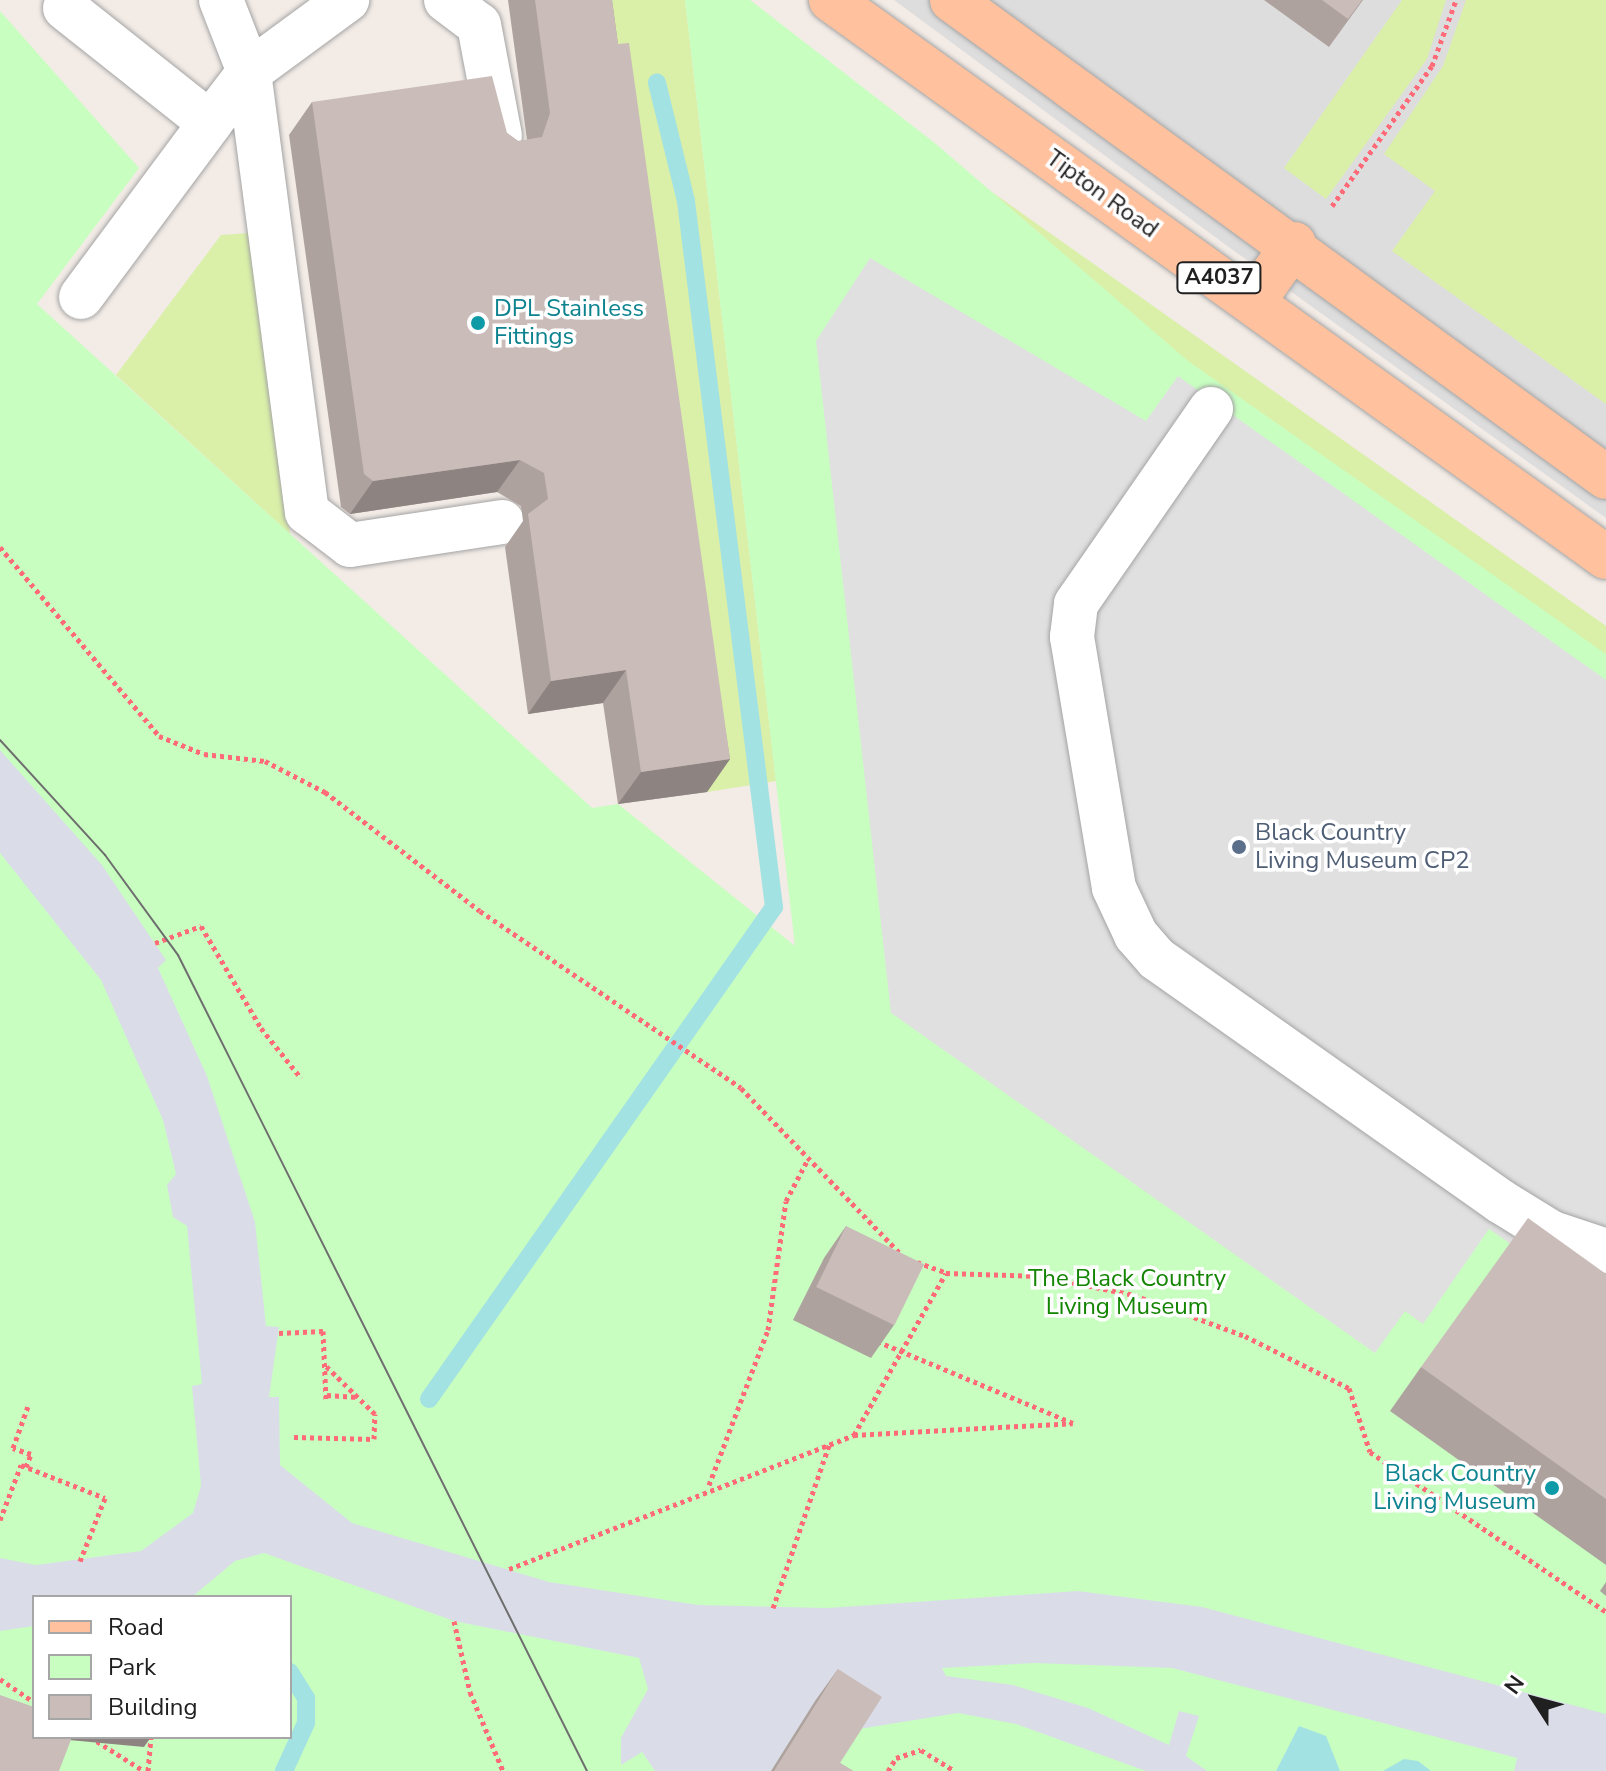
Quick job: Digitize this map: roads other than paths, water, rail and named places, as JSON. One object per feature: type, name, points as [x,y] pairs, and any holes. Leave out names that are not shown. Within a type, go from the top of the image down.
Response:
[{"type":"main road","name":"Tipton Road","points":[[831,0],[1606,557]]},
{"type":"main road","name":"A4037","points":[[952,0],[1294,244],[1606,477]]},
{"type":"main road","points":[[1253,302],[1294,244]]},
{"type":"main road","points":[[1405,410],[1444,357]]},
{"type":"lane","points":[[221,0],[249,72],[307,512],[350,545],[502,522]]},
{"type":"lane","points":[[81,297],[249,72],[347,0]]},
{"type":"lane","points":[[446,0],[479,25],[503,150]]},
{"type":"lane","points":[[65,8],[210,123]]},
{"type":"lane","points":[[1211,409],[1076,604],[1072,637],[1114,888],[1136,935],[1157,959],[1500,1201],[1552,1233],[1606,1251]]},
{"type":"water","points":[[1299,1726],[1326,1736],[1340,1771],[1276,1771]]},
{"type":"water","points":[[1404,1759],[1418,1761],[1431,1771],[1383,1771]]},
{"type":"waterway","points":[[429,1399],[774,907],[686,201],[657,83]]},
{"type":"waterway","points":[[284,1771],[306,1723],[306,1698],[292,1675]]},
{"type":"tram line","points":[[0,740],[105,855],[178,955],[587,1771]]},
{"type":"place","name":"DPL Stainless Fittings","points":[[478,323]]},
{"type":"place","name":"Black Country Living Museum CP2","points":[[1239,847]]},
{"type":"place","name":"Black Country Living Museum","points":[[1552,1488]]},
{"type":"park label","name":"The Black Country Living Museum","points":[[1127,1293]]}]
